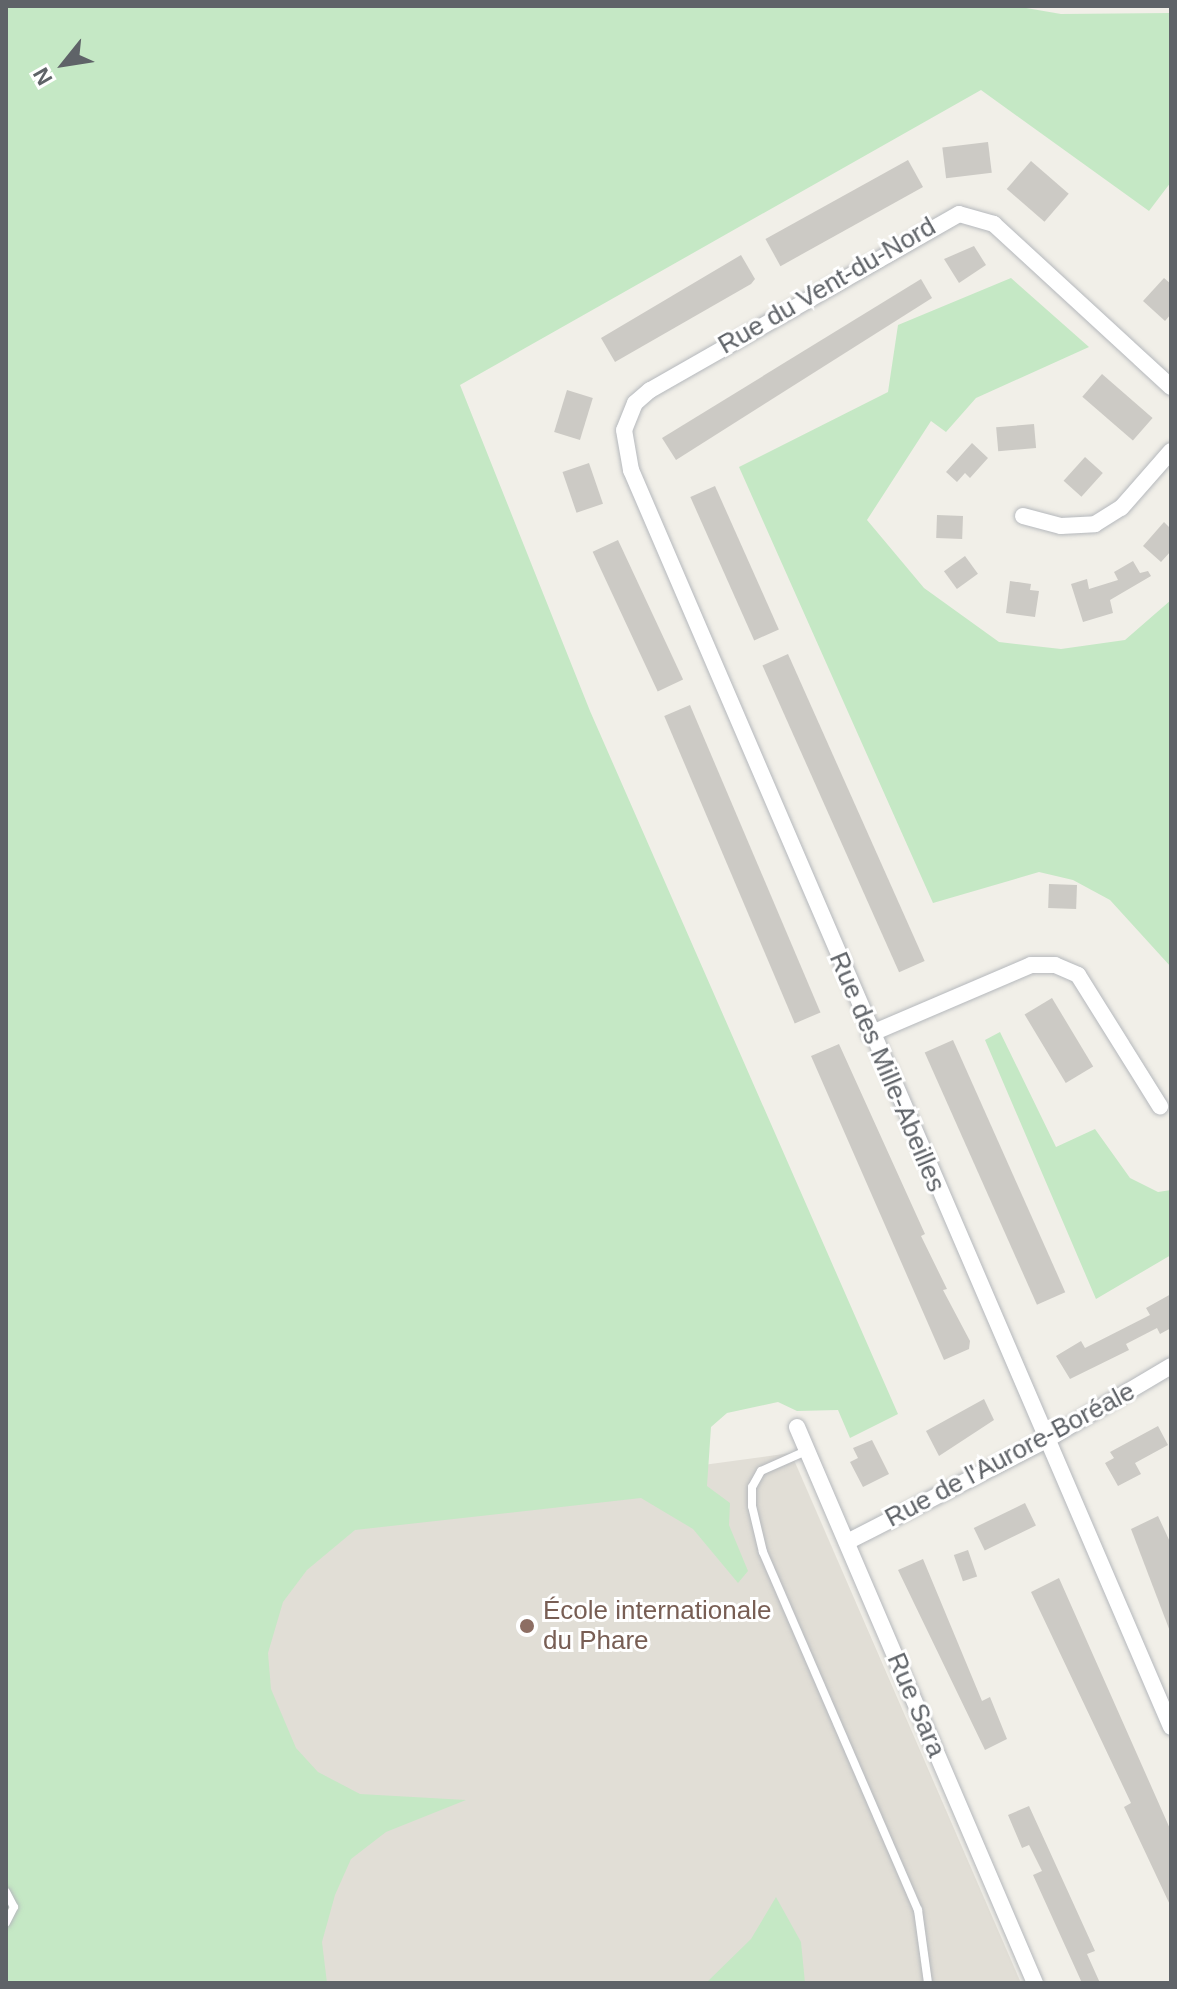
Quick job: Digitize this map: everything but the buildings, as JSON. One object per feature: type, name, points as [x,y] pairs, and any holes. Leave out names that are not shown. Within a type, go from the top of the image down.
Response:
[{"type":"street","name":"Rue du Vent-du-Nord","points":[[629,413],[650,390],[959,214],[994,224],[1171,387]]},
{"type":"street","name":"Rue des Mille-Abeilles","points":[[629,413],[624,430],[631,470],[870,1034],[1171,1727]]},
{"type":"street","points":[[1023,516],[1061,526],[1095,524],[1121,508],[1171,451]]},
{"type":"street","points":[[870,1034],[1031,965],[1055,965],[1078,975],[1160,1106]]},
{"type":"street","name":"Rue de l'Aurore-Boréale","points":[[847,1542],[1046,1440],[1171,1366]]},
{"type":"street","name":"Rue Sara","points":[[797,1427],[1035,1983]]},
{"type":"lane","points":[[806,1451],[761,1471],[752,1487],[752,1506],[763,1552],[918,1910],[928,1983]]},
{"type":"lane","points":[[6,1892],[14,1907],[6,1923]]},
{"type":"shaded area","name":"École internationale du Phare","points":[[791,1453],[1021,1983],[125,1983],[202,1533]]},
{"type":"green space","points":[[6,6],[1014,6],[1061,14],[1171,13],[1171,182],[1149,211],[981,90],[460,385],[590,711],[898,1414],[850,1438],[838,1410],[797,1411],[778,1402],[727,1413],[711,1427],[707,1486],[730,1503],[729,1525],[748,1571],[738,1583],[693,1529],[641,1498],[355,1530],[307,1570],[283,1602],[268,1653],[271,1689],[296,1748],[318,1772],[360,1794],[466,1800],[386,1832],[351,1859],[335,1895],[322,1942],[327,1983],[6,1983]]},
{"type":"green space","points":[[1011,278],[1089,347],[976,398],[946,432],[931,421],[867,520],[924,588],[999,642],[1061,649],[1125,640],[1171,600],[1171,967],[1110,900],[1073,880],[1039,872],[933,903],[739,467],[888,392],[898,325]]},
{"type":"green space","points":[[1000,1032],[1056,1147],[1095,1129],[1130,1178],[1158,1192],[1171,1190],[1171,1255],[1096,1299],[985,1040]]},
{"type":"green space","points":[[776,1897],[801,1942],[805,1983],[706,1983],[751,1939]]},
{"type":"place","name":"École internationale du Phare","points":[[527,1626]]}]
